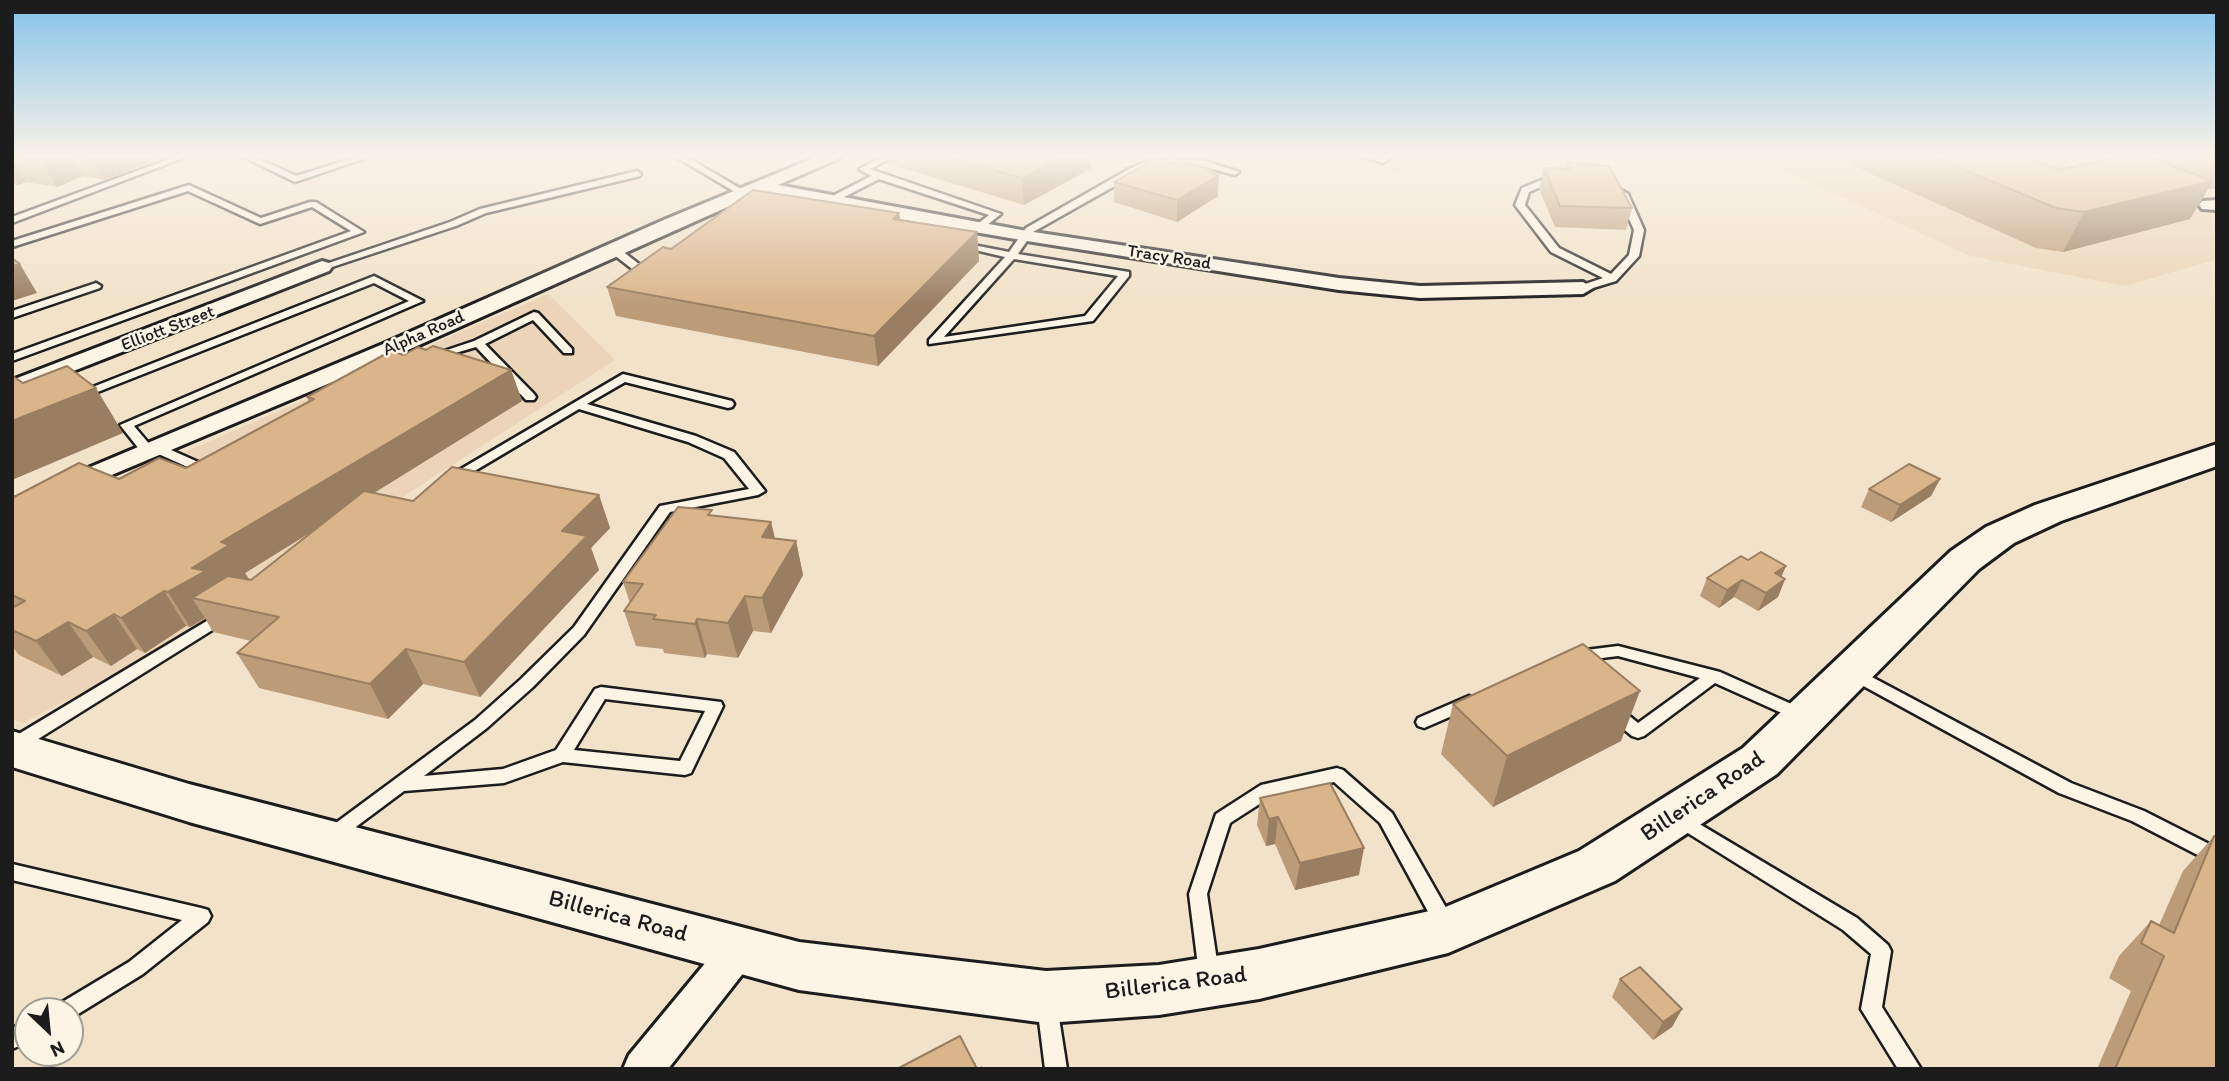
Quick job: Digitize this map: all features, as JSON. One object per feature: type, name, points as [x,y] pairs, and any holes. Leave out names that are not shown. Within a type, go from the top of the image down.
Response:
[{"type":"main road","name":"Billerica Road","points":[[12,748],[189,803],[799,967],[1046,997],[1158,990],[1259,974],[1448,930],[1597,866],[1760,761],[1965,560],[2000,535],[2048,513],[2217,454]]},
{"type":"street","name":"Alpha Road","points":[[12,509],[152,449],[397,352],[613,249],[697,219],[721,205]]},
{"type":"street","name":"Tracy Road","points":[[816,205],[898,221],[978,228],[1339,284],[1420,292],[1583,288]]},
{"type":"street","name":"Elliott Street","points":[[12,388],[322,267]]},
{"type":"street","points":[[643,1069],[739,950]]},
{"type":"lane","points":[[12,220],[51,205]]},
{"type":"lane","points":[[12,244],[134,205]]},
{"type":"lane","points":[[227,205],[260,221],[308,205]]},
{"type":"lane","points":[[12,358],[359,232],[315,205]]},
{"type":"lane","points":[[322,267],[506,205]]},
{"type":"lane","points":[[826,208],[830,205]]},
{"type":"lane","points":[[969,205],[996,214],[978,228]]},
{"type":"lane","points":[[945,240],[1012,257],[1125,274],[1089,319],[933,342],[1012,257],[1029,230],[1073,205]]},
{"type":"lane","points":[[1520,205],[1555,250],[1612,279]]},
{"type":"lane","points":[[1583,288],[1612,279],[1634,256],[1639,230],[1628,205]]},
{"type":"lane","points":[[613,249],[643,273]]},
{"type":"lane","points":[[64,400],[374,279],[418,301],[126,425],[152,449],[206,470],[218,464]]},
{"type":"lane","points":[[12,315],[96,286]]},
{"type":"lane","points":[[424,360],[478,343],[534,316],[568,351]]},
{"type":"lane","points":[[478,343],[530,397]]},
{"type":"lane","points":[[436,487],[623,378],[728,404]]},
{"type":"lane","points":[[327,839],[481,724],[527,684],[579,631],[665,509],[758,491],[729,455],[692,439],[578,405]]},
{"type":"lane","points":[[12,748],[238,607]]},
{"type":"lane","points":[[1557,664],[1581,654],[1618,651],[1714,676],[1806,716]]},
{"type":"lane","points":[[1851,672],[2065,788],[2138,816],[2217,857]]},
{"type":"lane","points":[[1598,698],[1639,732],[1714,676]]},
{"type":"lane","points":[[402,784],[504,776],[562,755],[685,768],[715,706],[601,693],[562,755]]},
{"type":"lane","points":[[1424,722],[1484,696]]},
{"type":"lane","points":[[1210,982],[1198,894],[1222,819],[1268,790],[1337,775],[1386,818],[1448,930]]},
{"type":"lane","points":[[1676,817],[1850,924],[1881,951],[1871,1009],[1910,1069]]},
{"type":"lane","points":[[12,872],[201,916],[136,968],[84,1000]]},
{"type":"lane","points":[[1046,997],[1056,1069]]},
{"type":"path","points":[[966,1064],[980,1066],[982,1069]]},
{"type":"shaded area","points":[[1860,205],[2195,205],[2217,213],[2217,259],[2125,286],[1970,256]]},
{"type":"shaded area","points":[[548,294],[615,360],[169,648],[23,723],[12,719],[12,527]]},
{"type":"building","points":[[732,205],[851,205],[899,213],[893,219],[977,232],[874,336],[607,287],[663,247],[671,249]]},
{"type":"building","points":[[1631,205],[1632,208],[1560,206]]},
{"type":"building","points":[[2050,205],[2111,205],[2084,212]]},
{"type":"building","points":[[12,258],[20,264],[12,266]]},
{"type":"building","points":[[433,346],[511,370],[221,542],[229,545],[192,568],[206,571],[168,592],[164,591],[121,618],[114,614],[86,631],[68,622],[36,641],[12,630],[12,608],[25,601],[12,595],[12,498],[79,463],[119,479],[159,458],[186,468],[314,399],[307,397],[391,351],[404,355],[418,347],[426,350]]},
{"type":"building","points":[[67,366],[96,388],[12,421],[12,377],[23,383]]},
{"type":"building","points":[[1909,464],[1940,479],[1900,505],[1869,489]]},
{"type":"building","points":[[452,467],[599,495],[562,531],[587,536],[464,662],[406,649],[370,684],[237,653],[279,617],[192,598],[228,576],[251,580],[364,491],[413,501]]},
{"type":"building","points":[[678,507],[712,510],[708,515],[771,522],[762,537],[796,541],[762,598],[745,596],[728,623],[697,619],[695,624],[653,619],[656,615],[624,611],[643,584],[623,582]]},
{"type":"building","points":[[1761,552],[1786,566],[1775,573],[1785,579],[1766,593],[1742,580],[1727,590],[1707,578],[1741,556],[1748,560]]},
{"type":"building","points":[[1583,644],[1640,691],[1507,756],[1453,704]]},
{"type":"building","points":[[1330,783],[1364,848],[1300,863],[1278,817],[1269,819],[1260,798]]},
{"type":"building","points":[[2214,836],[2217,836],[2217,1069],[2115,1069],[2164,956],[2141,943],[2151,921],[2174,933]]},
{"type":"building","points":[[1640,967],[1682,1009],[1663,1022],[1620,979]]},
{"type":"building","points":[[960,1036],[977,1069],[897,1069]]}]
